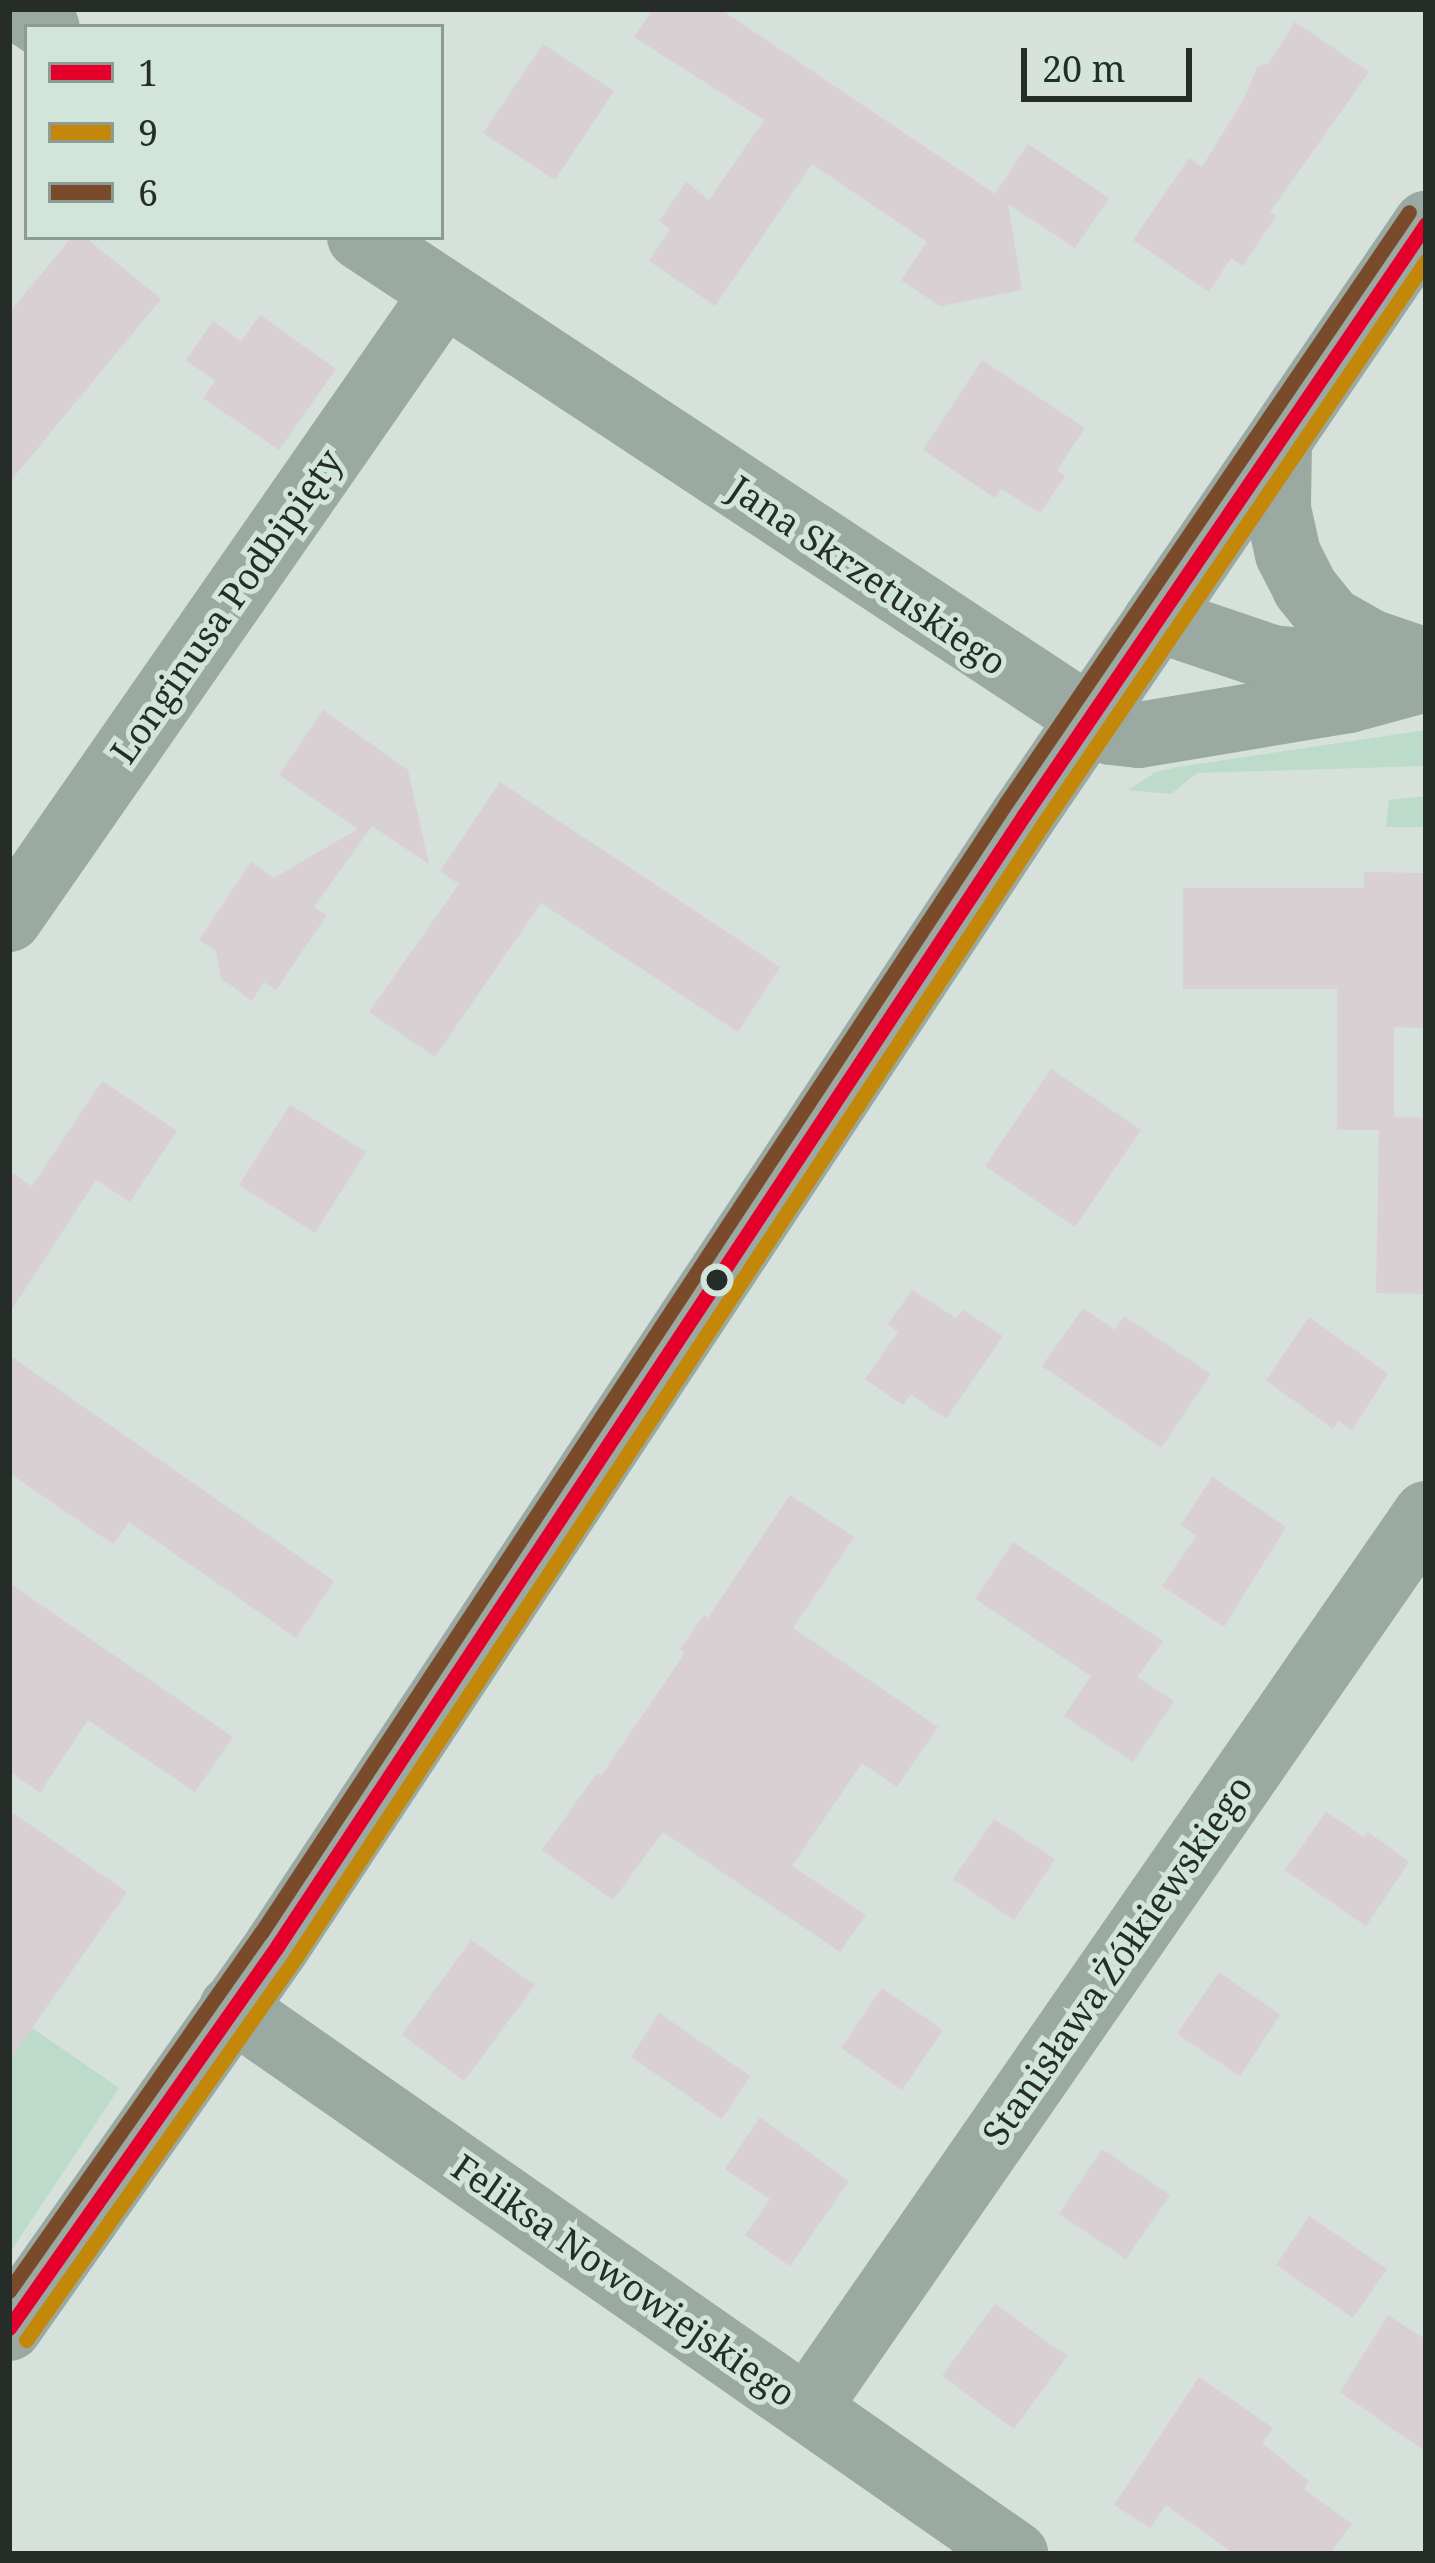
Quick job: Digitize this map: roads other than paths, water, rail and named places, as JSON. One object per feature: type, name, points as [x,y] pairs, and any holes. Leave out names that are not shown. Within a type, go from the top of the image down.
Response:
[{"type":"street","points":[[9,2328],[232,2008],[1088,721],[1426,224]]},
{"type":"street","name":"Jana Skrzetuskiego","points":[[364,240],[1111,732],[1139,734],[1348,700],[1426,680]]},
{"type":"street","name":"Longinusa Podbipięty","points":[[9,919],[444,293]]},
{"type":"street","points":[[1279,442],[1278,509],[1288,554],[1305,588],[1330,619],[1426,665]]},
{"type":"street","points":[[1156,620],[1272,658],[1426,665]]},
{"type":"street","name":"Stanisława Żółkiewskiego","points":[[808,2407],[1426,1514]]},
{"type":"street","name":"Feliksa Nowowiejskiego","points":[[232,2008],[1015,2554]]}]
